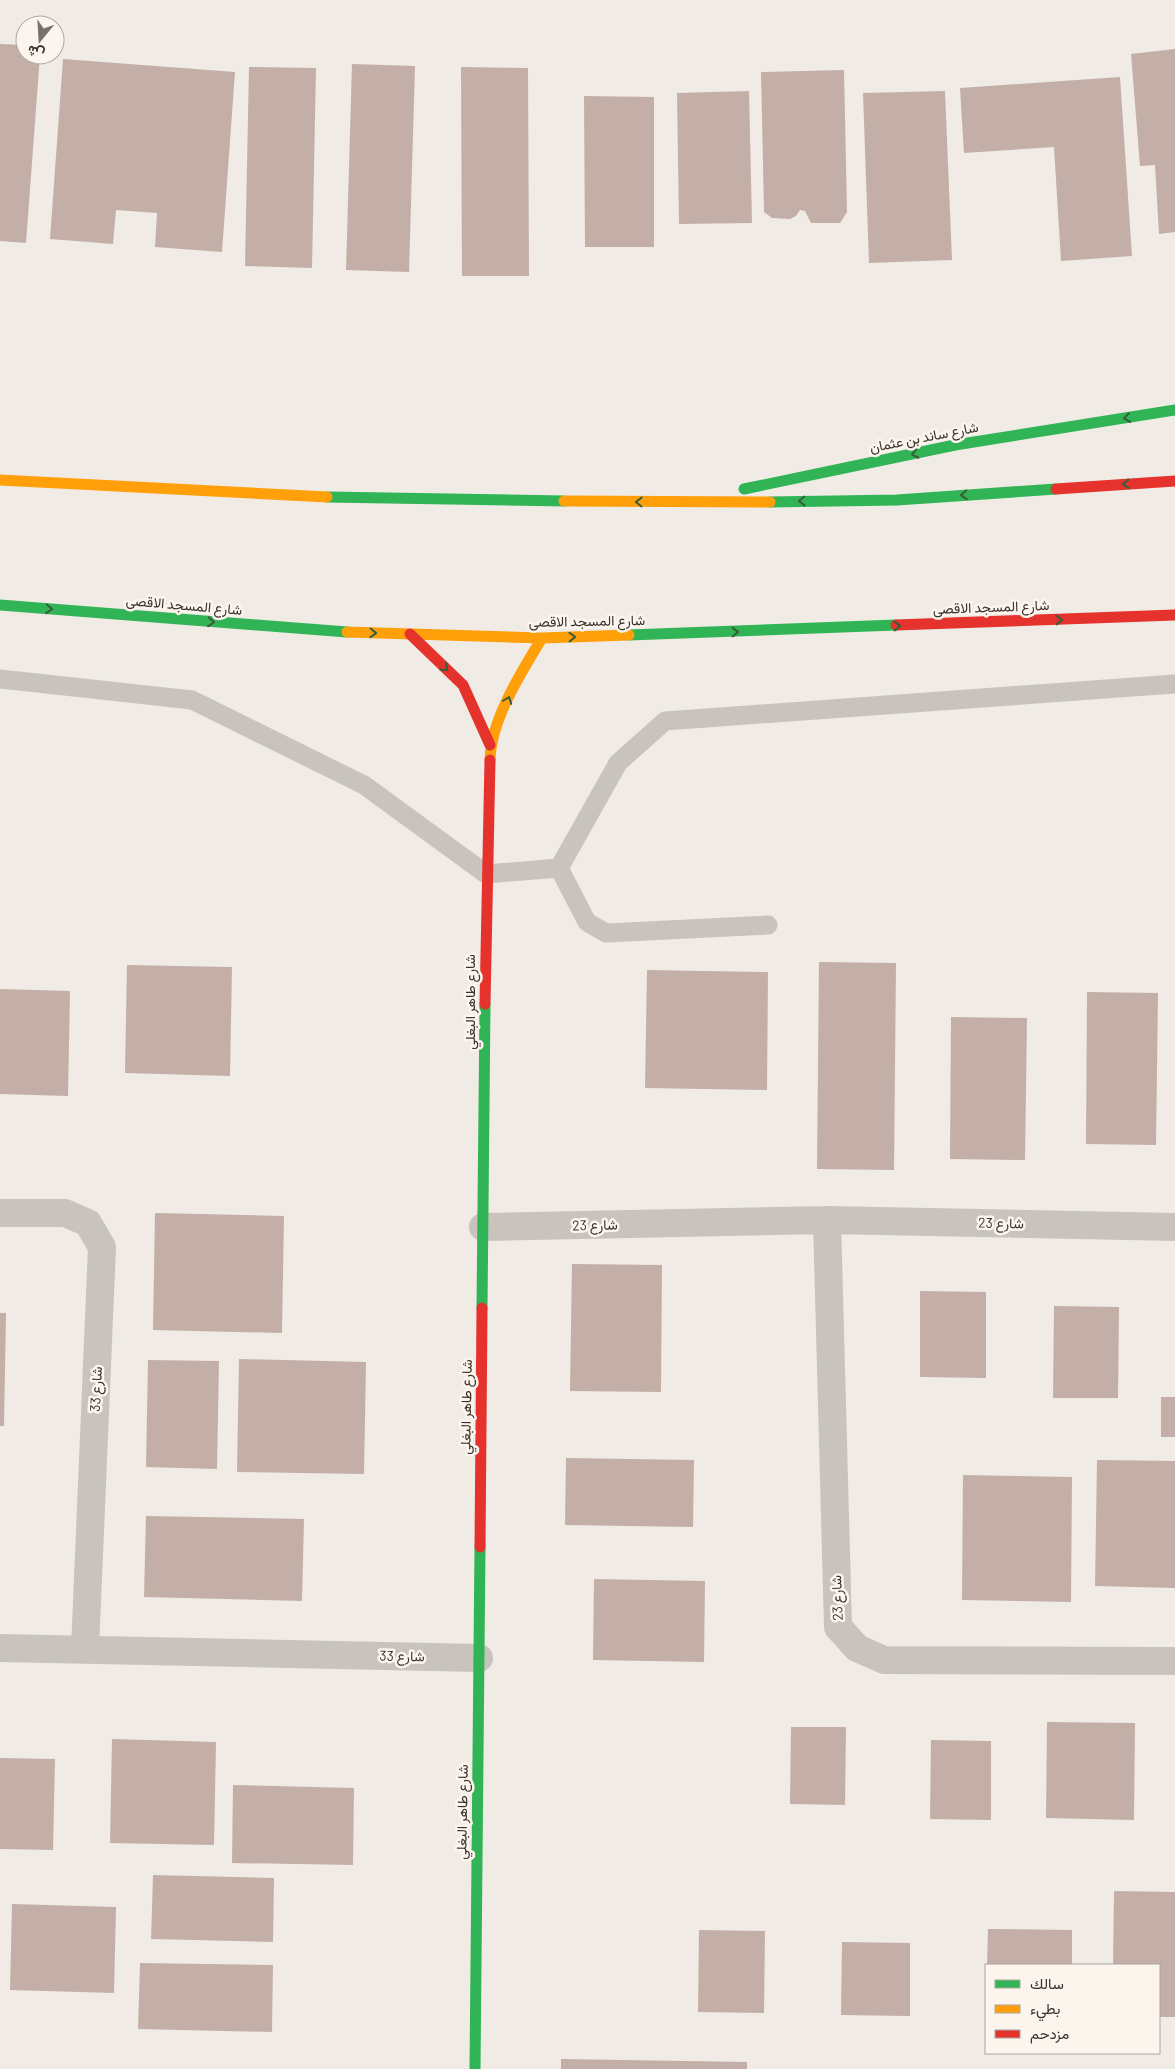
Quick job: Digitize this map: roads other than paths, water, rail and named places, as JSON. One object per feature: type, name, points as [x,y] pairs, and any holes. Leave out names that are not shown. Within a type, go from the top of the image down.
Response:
[{"type":"main road","name":"شارع ساند بن عثمان","points":[[680,503],[955,445],[1175,410]]},
{"type":"main road","points":[[0,480],[350,498],[680,503],[897,500],[1175,481]]},
{"type":"main road","name":"شارع المسجد الاقصى","points":[[0,605],[317,630],[542,638],[1175,615]]},
{"type":"main road","name":"شارع طاهر البغلي","points":[[410,634],[463,685],[490,745]]},
{"type":"main road","name":"شارع طاهر البغلي","points":[[475,2069],[486,874],[490,745],[512,689],[542,638]]},
{"type":"street","name":"شارع 33","points":[[0,1213],[65,1212],[88,1223],[102,1247],[84,1649]]},
{"type":"street","name":"شارع 23","points":[[483,1227],[826,1220],[1175,1227]]},
{"type":"street","name":"شارع 23","points":[[826,1220],[838,1627],[857,1648],[884,1660],[1175,1661]]},
{"type":"street","name":"شارع 33","points":[[0,1648],[479,1658]]},
{"type":"lane","points":[[0,678],[192,700],[364,785],[486,874],[559,868]]},
{"type":"lane","points":[[559,868],[618,763],[665,721],[1175,684]]},
{"type":"lane","points":[[559,868],[587,922],[606,933],[768,924]]}]
